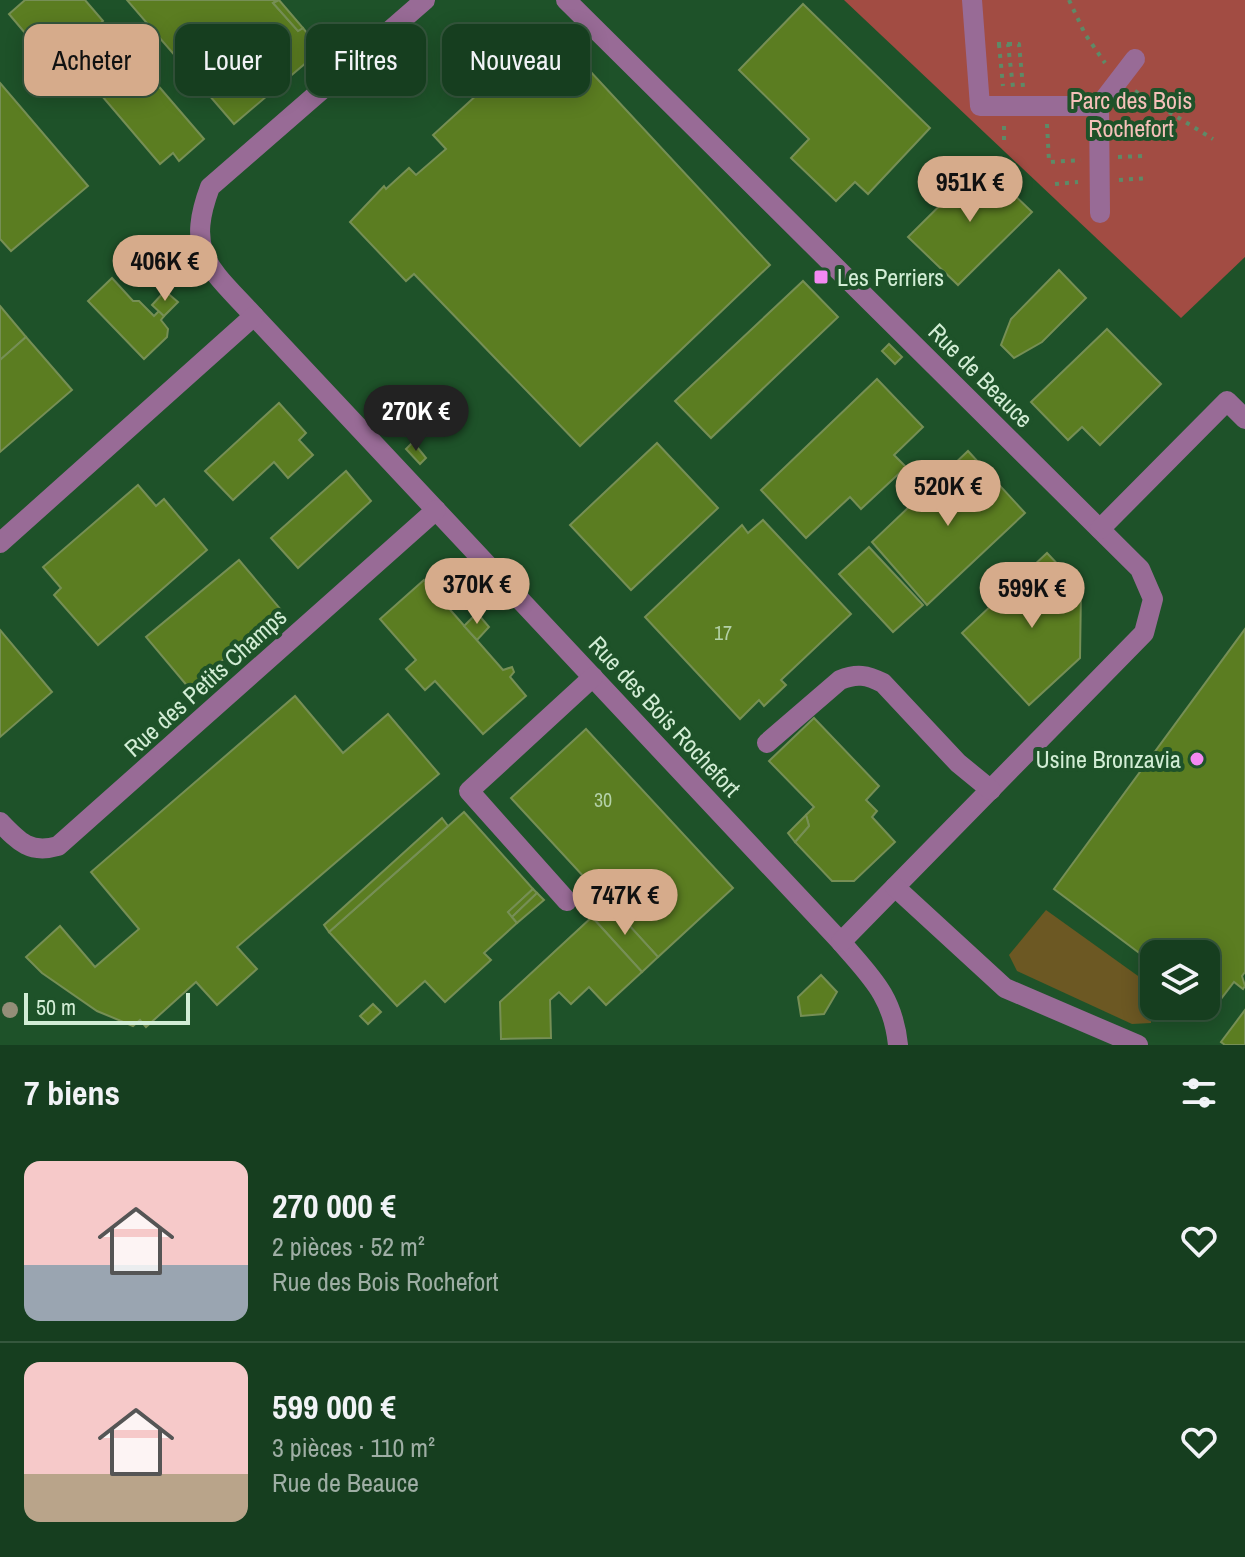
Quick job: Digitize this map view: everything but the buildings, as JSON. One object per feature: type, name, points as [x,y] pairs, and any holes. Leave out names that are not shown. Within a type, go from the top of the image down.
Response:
[{"type":"street","name":"Rue de Beauce","points":[[566,0],[1140,569],[1153,599],[1144,633],[841,942]]},
{"type":"street","points":[[972,0],[980,106],[1099,106]]},
{"type":"street","name":"Rue des Bois Rochefort","points":[[411,4],[210,187],[198,218],[200,249],[215,274],[841,942],[885,994],[896,1020],[898,1045]]},
{"type":"street","points":[[1100,213],[1099,106],[1135,59]]},
{"type":"street","points":[[0,543],[254,316]]},
{"type":"street","points":[[1100,529],[1227,401],[1245,419]]},
{"type":"street","name":"Rue des Petits Champs","points":[[0,822],[22,846],[36,849],[58,846],[436,510]]},
{"type":"street","points":[[767,743],[840,680],[853,675],[867,676],[883,683],[958,763],[991,790]]},
{"type":"street","points":[[567,901],[469,791],[593,677]]},
{"type":"street","points":[[895,887],[1005,988],[1138,1045]]},
{"type":"path","points":[[974,44],[1019,44],[1020,106]]},
{"type":"path","points":[[1008,44],[1020,106]]},
{"type":"green space","name":"Parc des Bois Rochefort","points":[[844,0],[1245,0],[1245,257],[1181,318]]},
{"type":"shaded area","points":[[1046,910],[1140,977],[1140,1020],[1151,1020],[1151,1023],[1132,1024],[1017,971],[1009,955]]},
{"type":"place","name":"Les Perriers","points":[[821,277]]},
{"type":"place","name":"Usine Bronzavia","points":[[1197,759]]}]
